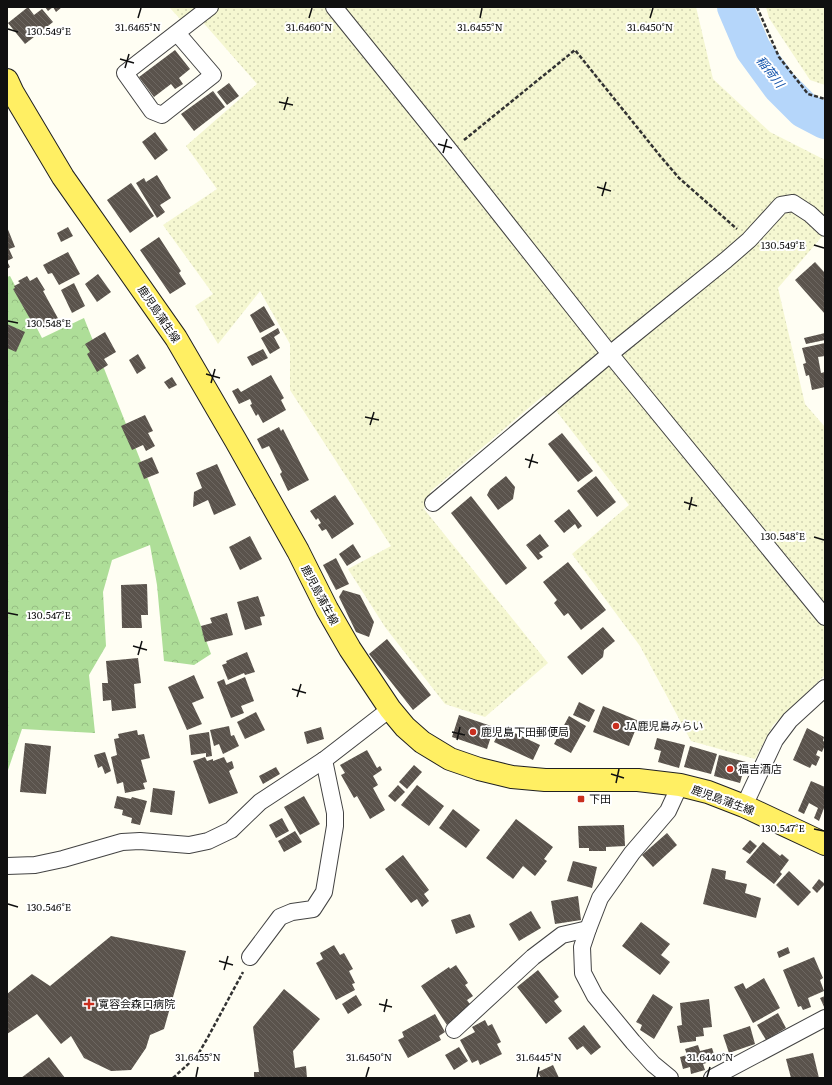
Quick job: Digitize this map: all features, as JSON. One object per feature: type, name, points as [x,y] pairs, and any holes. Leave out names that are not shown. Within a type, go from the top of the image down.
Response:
[{"type":"main road","name":"鹿児島蒲生線","points":[[7,80],[13,93],[63,177],[176,338],[298,552],[326,609],[350,649],[390,709],[405,727],[422,742],[450,759],[479,769],[512,777],[545,780],[638,780],[680,785],[708,792],[744,806],[825,844]]},
{"type":"street","points":[[178,32],[213,75],[162,114],[152,111],[125,73],[210,7]]},
{"type":"street","points":[[334,7],[610,354],[825,617]]},
{"type":"street","points":[[433,503],[610,354],[726,260],[749,240],[781,205],[793,203],[810,214],[825,228]]},
{"type":"street","points":[[744,806],[775,740],[790,720],[825,688]]},
{"type":"street","points":[[7,866],[35,865],[63,859],[122,842],[140,841],[189,845],[208,841],[230,830],[260,802],[324,760],[390,709]]},
{"type":"street","points":[[250,957],[280,917],[292,912],[313,909],[324,892],[335,826],[335,813],[324,760]]},
{"type":"street","points":[[670,1078],[653,1064],[595,996],[583,973],[582,947],[600,898],[632,853],[668,811],[680,785]]},
{"type":"street","points":[[454,1030],[532,957],[562,935],[588,929]]},
{"type":"street","points":[[712,1078],[825,1018]]},
{"type":"path","points":[[757,7],[779,57],[808,94],[825,99]]},
{"type":"path","points":[[450,151],[575,50],[661,158],[679,178],[749,240]]},
{"type":"path","points":[[173,1078],[197,1056],[250,957]]},
{"type":"green space","points":[[169,7],[696,7],[713,79],[770,132],[825,160],[825,233],[778,288],[805,404],[825,427],[825,675],[773,725],[755,759],[691,741],[640,646],[572,554],[629,505],[544,395],[431,491],[424,509],[548,663],[485,717],[445,704],[385,627],[348,569],[391,546],[290,390],[290,344],[260,291],[218,344],[195,306],[213,294],[163,225],[217,189],[186,146],[257,84],[193,11],[181,20]]},
{"type":"green space","points":[[766,7],[825,7],[825,85],[810,80],[769,18]]},
{"type":"green space","points":[[10,276],[42,338],[84,318],[149,482],[211,654],[194,665],[164,661],[157,585],[150,545],[112,560],[103,592],[106,646],[89,675],[95,733],[22,729],[7,773],[7,277]]},
{"type":"building","points":[[28,7],[34,15],[42,9],[53,22],[25,44],[8,23]]},
{"type":"building","points":[[45,7],[53,7],[48,11]]},
{"type":"building","points":[[53,7],[62,7],[56,12]]},
{"type":"building","points":[[175,50],[190,69],[179,78],[183,84],[175,89],[171,84],[154,97],[139,77]]},
{"type":"building","points":[[229,83],[239,96],[227,105],[217,92]]},
{"type":"building","points":[[213,91],[225,107],[194,131],[181,114]]},
{"type":"building","points":[[155,132],[168,150],[155,160],[142,142]]},
{"type":"building","points":[[157,175],[171,198],[160,205],[165,212],[157,218],[136,183],[144,178],[146,182]]},
{"type":"building","points":[[131,183],[154,216],[130,233],[107,200]]},
{"type":"building","points":[[7,227],[15,247],[9,249],[13,258],[7,261]]},
{"type":"building","points":[[68,227],[73,236],[61,242],[57,233]]},
{"type":"building","points":[[159,237],[181,271],[179,273],[186,284],[170,294],[140,250]]},
{"type":"building","points":[[68,252],[80,274],[59,285],[52,273],[48,274],[43,265]]},
{"type":"building","points":[[7,261],[10,267],[7,269]]},
{"type":"building","points":[[815,262],[825,273],[825,314],[795,280]]},
{"type":"building","points":[[98,274],[111,292],[97,302],[85,284]]},
{"type":"building","points":[[27,276],[30,281],[37,277],[45,290],[43,291],[60,322],[47,329],[33,324],[13,289],[15,288],[14,286],[20,283],[18,281]]},
{"type":"building","points":[[74,283],[85,306],[72,313],[61,290]]},
{"type":"building","points":[[264,306],[275,325],[260,333],[250,315]]},
{"type":"building","points":[[7,324],[25,332],[16,352],[7,348]]},
{"type":"building","points":[[278,328],[280,333],[274,337],[280,348],[270,354],[261,338]]},
{"type":"building","points":[[105,332],[116,352],[104,359],[108,365],[97,372],[87,354],[90,352],[85,344]]},
{"type":"building","points":[[825,333],[825,340],[806,344],[804,338]]},
{"type":"building","points":[[825,343],[825,356],[818,357],[821,373],[825,372],[825,387],[812,390],[809,375],[806,376],[803,364],[806,363],[802,348]]},
{"type":"building","points":[[263,349],[268,358],[252,366],[247,357]]},
{"type":"building","points":[[138,354],[146,368],[137,374],[129,360]]},
{"type":"building","points":[[271,375],[284,398],[281,400],[286,410],[263,423],[258,414],[256,416],[250,405],[252,404],[250,399],[239,404],[232,391],[238,388],[241,392]]},
{"type":"building","points":[[172,377],[177,385],[169,389],[164,382]]},
{"type":"building","points":[[145,415],[153,431],[148,433],[155,446],[146,451],[143,445],[132,450],[121,426]]},
{"type":"building","points":[[279,427],[281,431],[283,429],[309,480],[288,491],[280,474],[282,472],[269,446],[262,449],[257,439]]},
{"type":"building","points":[[562,433],[593,471],[578,482],[548,444]]},
{"type":"building","points":[[152,457],[159,473],[144,479],[138,463]]},
{"type":"building","points":[[217,464],[236,505],[214,515],[208,500],[193,507],[194,492],[202,488],[196,473]]},
{"type":"building","points":[[506,476],[515,487],[513,499],[498,510],[487,495],[490,489]]},
{"type":"building","points":[[596,476],[616,502],[597,517],[577,491]]},
{"type":"building","points":[[335,495],[354,524],[332,539],[326,529],[322,531],[318,525],[321,523],[318,518],[316,520],[310,511]]},
{"type":"building","points":[[471,496],[527,568],[506,585],[451,513]]},
{"type":"building","points":[[569,509],[582,526],[578,529],[575,524],[564,533],[554,521]]},
{"type":"building","points":[[540,534],[549,546],[539,553],[543,557],[538,560],[526,545]]},
{"type":"building","points":[[250,536],[262,559],[240,570],[229,547]]},
{"type":"building","points":[[353,544],[361,557],[347,566],[339,554]]},
{"type":"building","points":[[336,558],[349,584],[336,590],[323,565]]},
{"type":"building","points":[[568,562],[606,610],[581,630],[568,613],[564,616],[554,603],[557,600],[543,582]]},
{"type":"building","points":[[147,584],[148,615],[141,615],[142,628],[122,628],[121,585]]},
{"type":"building","points":[[343,590],[360,595],[374,622],[369,637],[356,632],[339,597]]},
{"type":"building","points":[[258,596],[265,616],[260,617],[262,625],[245,630],[237,602]]},
{"type":"building","points":[[227,613],[233,635],[205,642],[201,626],[212,623],[210,618]]},
{"type":"building","points":[[603,627],[615,641],[604,650],[603,657],[582,675],[567,657]]},
{"type":"building","points":[[387,639],[431,695],[413,710],[369,654]]},
{"type":"building","points":[[247,652],[255,672],[245,675],[244,673],[228,680],[222,665],[227,663],[226,661]]},
{"type":"building","points":[[138,658],[141,683],[134,684],[136,708],[112,711],[111,700],[103,701],[102,683],[108,683],[106,661]]},
{"type":"building","points":[[194,675],[204,698],[192,703],[202,724],[187,730],[168,687]]},
{"type":"building","points":[[245,677],[254,701],[241,706],[244,713],[231,718],[217,682],[224,679],[226,685]]},
{"type":"building","points":[[579,702],[595,710],[589,722],[573,715]]},
{"type":"building","name":"JA鹿児島みらい","points":[[603,706],[639,721],[629,746],[593,732]]},
{"type":"building","points":[[256,712],[265,730],[245,739],[237,722]]},
{"type":"building","name":"鹿児島下田郵便局","points":[[459,715],[494,727],[487,749],[452,737]]},
{"type":"building","points":[[569,716],[586,726],[571,753],[554,744]]},
{"type":"building","points":[[229,726],[231,736],[234,735],[239,746],[223,754],[219,744],[214,746],[210,730]]},
{"type":"building","points":[[321,727],[324,739],[307,744],[304,732]]},
{"type":"building","points":[[502,727],[540,745],[533,760],[494,742]]},
{"type":"building","points":[[807,728],[824,737],[823,741],[825,742],[822,752],[818,750],[816,755],[820,757],[816,766],[812,764],[810,768],[793,760]]},
{"type":"building","points":[[137,730],[138,735],[144,734],[150,758],[141,760],[147,782],[143,783],[145,789],[125,793],[123,782],[117,784],[111,757],[117,755],[114,739],[119,738],[118,734]]},
{"type":"building","points":[[209,732],[212,756],[206,757],[206,753],[191,755],[189,735]]},
{"type":"building","points":[[657,738],[685,745],[679,768],[658,762],[661,751],[654,749]]},
{"type":"building","points":[[25,743],[51,746],[46,794],[20,792]]},
{"type":"building","points":[[690,746],[717,754],[711,774],[684,767]]},
{"type":"building","points":[[367,750],[377,768],[380,766],[382,770],[373,776],[378,785],[373,788],[385,810],[370,819],[357,796],[354,798],[341,775],[345,773],[340,765]]},
{"type":"building","points":[[105,752],[111,771],[105,774],[102,766],[98,768],[94,755]]},
{"type":"building","name":"福吉酒店","points":[[719,755],[746,762],[740,783],[714,776]]},
{"type":"building","points":[[205,757],[207,761],[213,759],[213,761],[224,757],[227,763],[232,761],[234,768],[229,771],[238,793],[209,804],[193,761]]},
{"type":"building","points":[[414,765],[422,772],[407,789],[399,782]]},
{"type":"building","points":[[276,767],[280,774],[263,784],[259,776]]},
{"type":"building","points":[[811,781],[825,787],[825,808],[819,821],[814,818],[818,808],[809,803],[804,814],[798,811]]},
{"type":"building","points":[[398,785],[405,792],[395,802],[388,796]]},
{"type":"building","points":[[417,785],[444,806],[429,826],[401,805]]},
{"type":"building","points":[[153,788],[175,791],[172,815],[150,812]]},
{"type":"building","points":[[117,796],[131,799],[132,797],[147,801],[140,825],[131,823],[132,818],[122,815],[123,810],[114,808]]},
{"type":"building","points":[[304,796],[320,824],[300,835],[284,807]]},
{"type":"building","points":[[453,809],[480,830],[466,848],[439,828]]},
{"type":"building","points":[[282,818],[289,831],[276,838],[269,825]]},
{"type":"building","points":[[516,819],[553,847],[544,859],[547,861],[535,876],[523,866],[513,879],[486,858]]},
{"type":"building","points":[[624,825],[625,846],[606,847],[606,851],[589,851],[589,848],[579,848],[578,826]]},
{"type":"building","points":[[295,831],[302,842],[284,852],[278,841]]},
{"type":"building","points":[[667,833],[677,845],[653,867],[642,855]]},
{"type":"building","points":[[750,840],[757,846],[750,854],[742,849]]},
{"type":"building","points":[[763,842],[780,856],[782,854],[789,860],[780,872],[782,874],[774,884],[746,862]]},
{"type":"building","points":[[403,855],[429,890],[424,894],[429,901],[422,907],[417,899],[411,903],[385,869]]},
{"type":"building","points":[[573,861],[597,867],[592,888],[567,881]]},
{"type":"building","points":[[712,868],[726,871],[725,879],[747,884],[745,893],[761,898],[756,918],[703,904]]},
{"type":"building","points":[[789,871],[811,892],[798,906],[776,885]]},
{"type":"building","points":[[819,879],[825,884],[817,893],[812,888]]},
{"type":"building","points":[[578,896],[581,920],[555,924],[551,901]]},
{"type":"building","points":[[531,911],[541,928],[519,941],[509,924]]},
{"type":"building","points":[[470,914],[475,927],[456,934],[451,920]]},
{"type":"building","points":[[641,922],[670,944],[661,955],[670,962],[660,975],[622,946]]},
{"type":"building","name":"寛容会森口病院","points":[[111,936],[186,951],[164,1029],[150,1035],[146,1048],[131,1070],[111,1071],[84,1058],[71,1036],[61,1044],[37,1014],[7,1034],[7,994],[32,974],[50,986]]},
{"type":"building","points":[[334,945],[340,955],[344,953],[353,969],[349,971],[355,983],[352,984],[355,990],[336,1000],[316,963],[323,959],[320,953]]},
{"type":"building","points":[[788,947],[790,953],[779,958],[777,952]]},
{"type":"building","points":[[814,957],[823,978],[820,980],[824,991],[808,998],[811,1007],[803,1010],[801,1006],[798,1007],[783,970]]},
{"type":"building","points":[[456,965],[468,983],[465,985],[473,996],[467,1000],[472,1007],[447,1025],[421,986],[449,967],[450,969]]},
{"type":"building","points":[[538,970],[559,997],[554,1001],[562,1011],[546,1024],[517,987]]},
{"type":"building","points":[[764,978],[780,1008],[753,1023],[734,987],[743,983],[746,989]]},
{"type":"building","points":[[284,989],[320,1019],[293,1051],[295,1068],[306,1066],[307,1078],[254,1078],[254,1072],[259,1072],[253,1027]]},
{"type":"building","points":[[653,994],[673,1007],[654,1039],[640,1030],[642,1025],[636,1022]]},
{"type":"building","points":[[356,995],[362,1005],[348,1014],[342,1004]]},
{"type":"building","points":[[825,996],[825,1009],[820,998]]},
{"type":"building","points":[[709,999],[712,1027],[703,1028],[704,1036],[696,1037],[696,1041],[680,1043],[677,1026],[682,1025],[680,1003]]},
{"type":"building","points":[[778,1013],[786,1028],[766,1040],[757,1025]]},
{"type":"building","points":[[435,1014],[445,1032],[439,1036],[441,1040],[408,1058],[398,1040],[404,1037],[402,1032]]},
{"type":"building","points":[[485,1020],[488,1026],[492,1024],[501,1042],[497,1044],[502,1054],[480,1065],[478,1060],[472,1063],[460,1040],[475,1032],[472,1027]]},
{"type":"building","points":[[584,1025],[601,1047],[591,1055],[583,1046],[577,1050],[568,1038]]},
{"type":"building","points":[[750,1026],[755,1044],[729,1053],[723,1035]]},
{"type":"building","points":[[698,1045],[700,1051],[712,1048],[716,1060],[703,1064],[705,1070],[691,1074],[690,1067],[683,1069],[680,1057],[687,1055],[685,1049]]},
{"type":"building","points":[[459,1047],[468,1061],[454,1070],[445,1055]]},
{"type":"building","points":[[813,1053],[819,1078],[791,1078],[786,1059]]},
{"type":"building","points":[[49,1057],[65,1078],[21,1078]]},
{"type":"building","points":[[553,1065],[559,1078],[541,1078],[538,1072]]},
{"type":"waterway","name":"稲荷川","points":[[735,7],[753,49],[780,86],[804,110],[825,121]]},
{"type":"place","name":"JA鹿児島みらい","points":[[616,726]]},
{"type":"place","name":"鹿児島下田郵便局","points":[[473,732]]},
{"type":"place","name":"福吉酒店","points":[[730,769]]},
{"type":"place","name":"下田","points":[[581,799]]},
{"type":"place","name":"寛容会森口病院","points":[[89,1004]]}]
